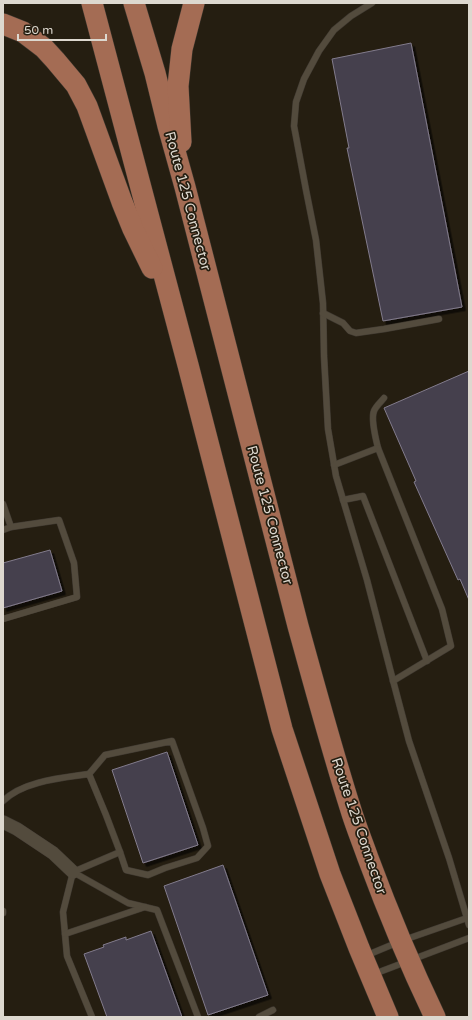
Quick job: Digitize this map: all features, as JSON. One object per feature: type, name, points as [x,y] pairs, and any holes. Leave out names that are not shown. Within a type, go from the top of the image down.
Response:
[{"type":"highway","points":[[92,3],[175,315],[282,729],[330,874],[366,966],[388,1017]]},
{"type":"highway","name":"Route 125 Connector","points":[[134,3],[155,73],[168,126],[183,177],[316,691],[350,808],[400,941],[434,1017]]},
{"type":"highway","points":[[183,177],[178,86],[182,49],[194,3]]},
{"type":"highway","points":[[3,24],[23,32],[44,48],[76,85],[87,106],[96,135],[133,229],[175,315]]},
{"type":"street","points":[[3,822],[17,829],[53,853],[73,872]]},
{"type":"lane","points":[[372,3],[351,16],[334,30],[319,51],[304,79],[296,102],[294,126],[316,240],[323,303],[328,430],[336,476],[367,580],[409,741],[449,858],[469,925]]},
{"type":"lane","points":[[323,313],[343,323],[350,331],[356,333],[439,319]]},
{"type":"lane","points":[[384,398],[373,412],[378,448],[442,608],[451,646],[393,681]]},
{"type":"lane","points":[[334,465],[378,448]]},
{"type":"lane","points":[[343,500],[363,496],[427,661]]},
{"type":"lane","points":[[3,504],[11,527]]},
{"type":"lane","points":[[3,530],[11,527],[59,520],[74,562],[77,597],[3,619]]},
{"type":"lane","points":[[3,801],[20,789],[43,782],[89,774],[105,755],[172,741],[208,846],[197,858],[165,868],[148,876],[126,870],[89,774]]},
{"type":"lane","points":[[73,872],[120,852]]},
{"type":"lane","points":[[73,872],[128,903],[157,910],[198,1017]]},
{"type":"lane","points":[[73,872],[63,912],[67,956],[92,1017]]},
{"type":"lane","points":[[65,934],[144,907]]},
{"type":"lane","points":[[366,966],[400,941],[467,918]]},
{"type":"lane","points":[[366,966],[409,961],[469,938]]},
{"type":"lane","points":[[258,1017],[273,1010]]},
{"type":"building","points":[[411,43],[462,307],[383,321],[347,148],[349,148],[332,59]]},
{"type":"building","points":[[469,371],[469,600],[460,579],[458,580],[414,482],[416,481],[384,408]]},
{"type":"building","points":[[50,550],[62,591],[3,608],[3,563]]},
{"type":"building","points":[[167,752],[198,845],[143,863],[112,770]]},
{"type":"building","points":[[223,865],[268,995],[208,1015],[164,886]]},
{"type":"building","points":[[151,931],[182,1017],[107,1017],[84,954],[104,947],[103,945],[126,937],[126,940]]}]
